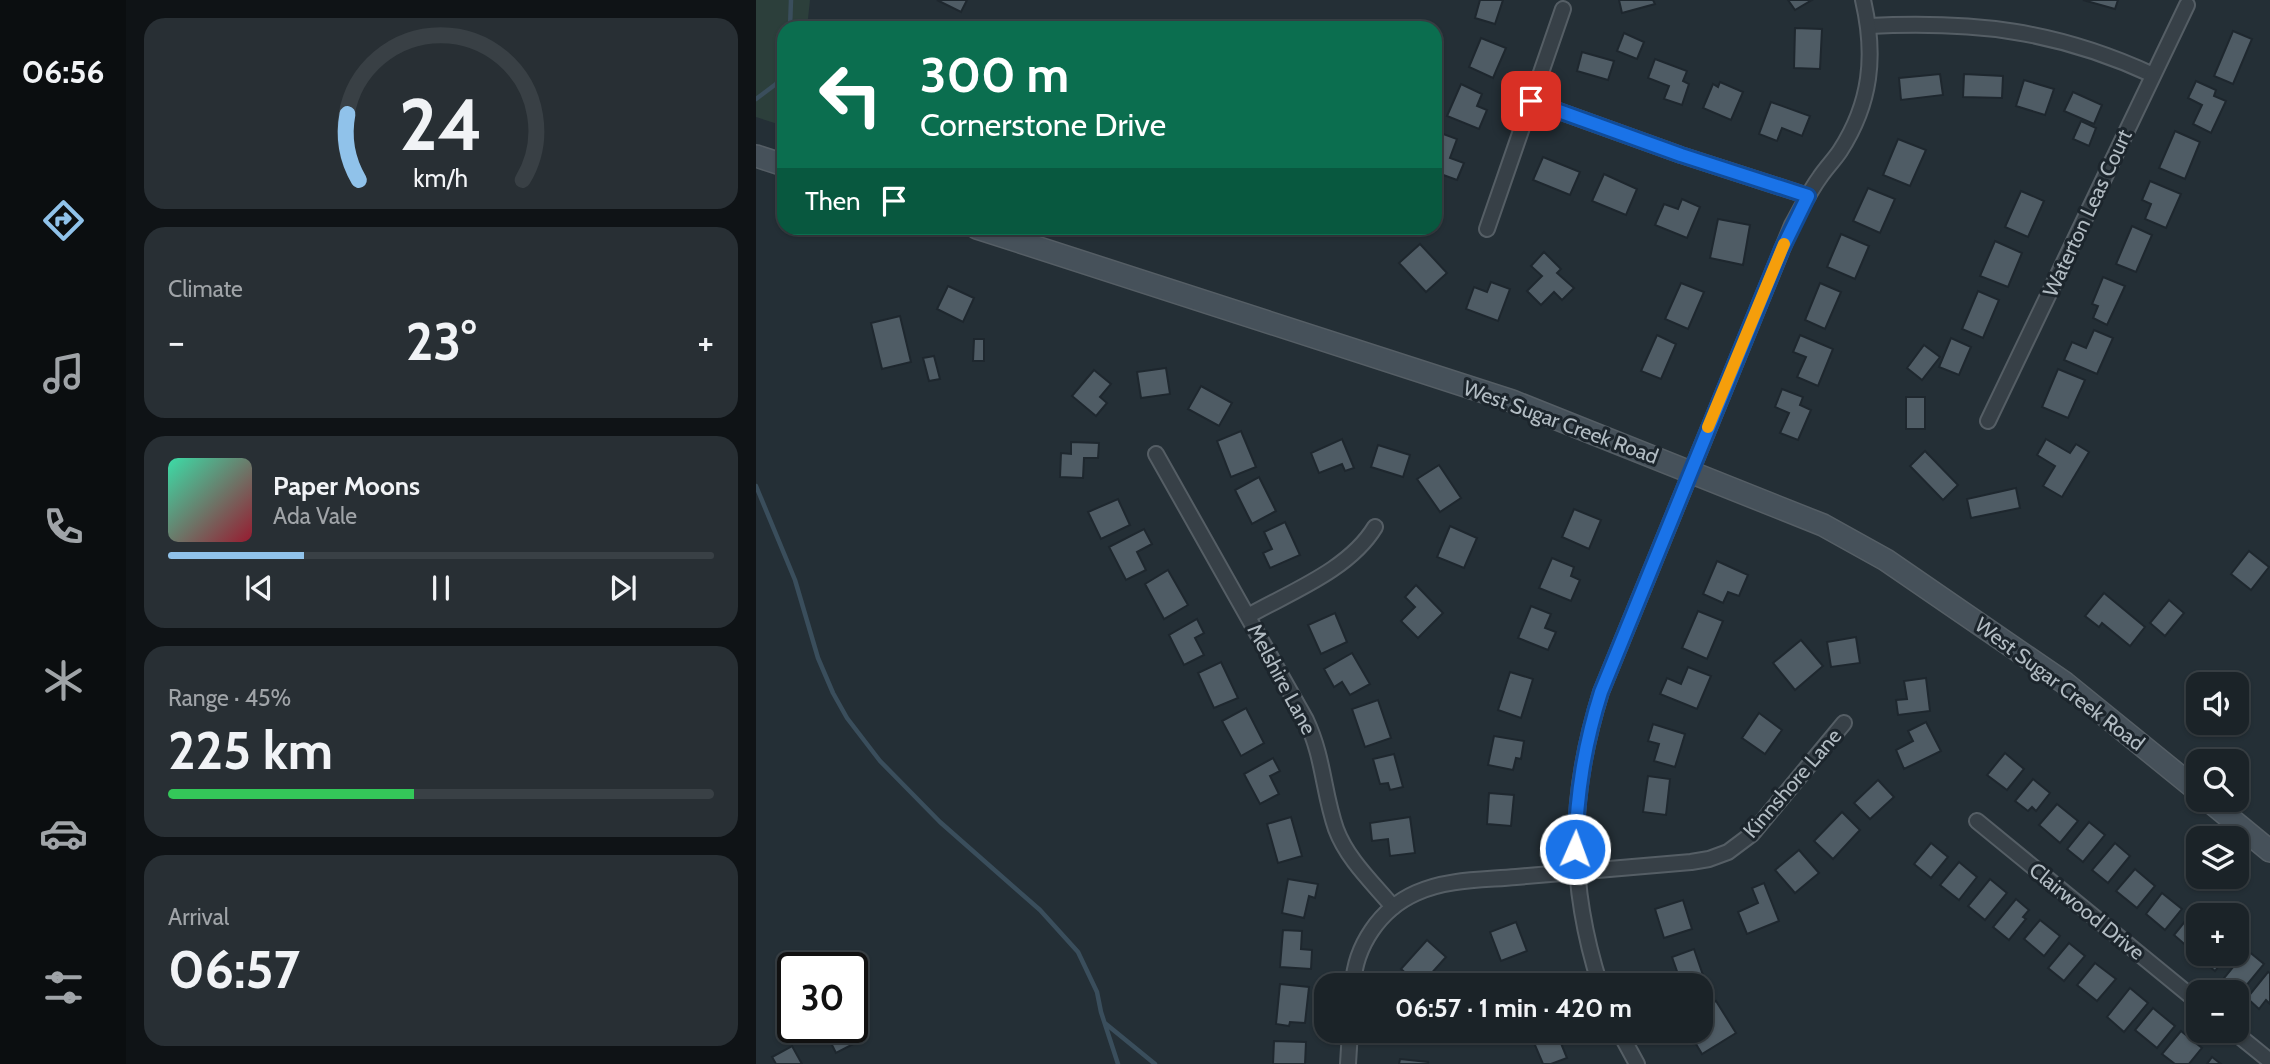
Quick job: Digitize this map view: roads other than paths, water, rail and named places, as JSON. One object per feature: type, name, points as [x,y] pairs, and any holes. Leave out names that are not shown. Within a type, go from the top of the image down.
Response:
[{"type":"main road","points":[[756,156],[777,163]]},
{"type":"main road","name":"West Sugar Creek Road","points":[[999,235],[1512,401],[1823,525],[1886,559],[2065,683],[2186,781]]},
{"type":"main road","points":[[2223,812],[2270,851]]},
{"type":"street","points":[[1597,973],[1581,910],[1576,872],[1576,803],[1590,728],[1601,692],[1690,470],[1793,225],[1808,196],[1839,152],[1859,114],[1868,86],[1871,60],[1869,26],[1863,0]]},
{"type":"street","name":"Waterton Leas Court","points":[[1989,421],[2187,5]]},
{"type":"street","points":[[1487,229],[1563,9]]},
{"type":"street","points":[[1869,26],[1972,25],[2021,32],[2083,46],[2153,75]]},
{"type":"street","points":[[1531,101],[1681,155],[1808,196]]},
{"type":"street","name":"Melshire Lane","points":[[1156,454],[1315,738],[1336,829],[1346,851],[1393,907]]},
{"type":"street","points":[[1248,616],[1338,565],[1355,552],[1375,527]]},
{"type":"street","name":"Kinnshore Lane","points":[[1356,973],[1360,954],[1381,918],[1408,897],[1436,885],[1692,862],[1728,852],[1752,834],[1844,723]]},
{"type":"street","name":"Clairwood Drive","points":[[1977,821],[2186,992]]},
{"type":"street","points":[[2249,1042],[2268,1056]]},
{"type":"street","points":[[1348,1064],[1349,1043]]},
{"type":"street","points":[[1626,1043],[1637,1064]]},
{"type":"waterway","points":[[790,21],[791,0]]},
{"type":"waterway","points":[[756,99],[777,82]]},
{"type":"waterway","points":[[756,486],[795,580],[818,658],[847,718],[880,761],[940,822],[1040,910],[1078,952],[1097,992],[1118,1064]]},
{"type":"waterway","points":[[1106,1024],[1155,1064]]}]
